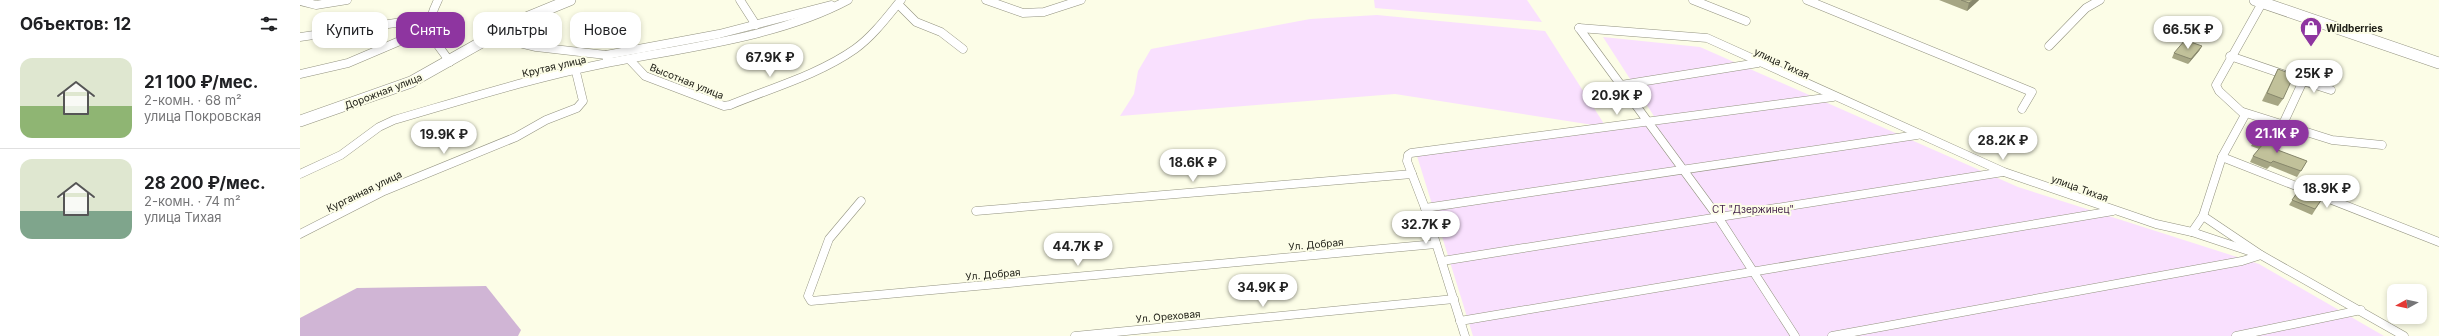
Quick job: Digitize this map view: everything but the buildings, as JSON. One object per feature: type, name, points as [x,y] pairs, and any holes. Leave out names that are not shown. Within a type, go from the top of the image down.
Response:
[{"type":"main road","name":"Дорожная улица","points":[[541,12],[570,0]]},
{"type":"main road","points":[[2258,1],[2439,63]]},
{"type":"main road","name":"Дорожная улица","points":[[300,121],[411,82],[474,48]]},
{"type":"street","points":[[300,1],[316,5],[347,0]]},
{"type":"street","points":[[432,12],[438,0]]},
{"type":"street","points":[[740,0],[756,25]]},
{"type":"street","points":[[545,48],[606,55],[649,49],[756,25],[847,0]]},
{"type":"street","name":"Крутая улица","points":[[300,174],[341,155],[379,127],[394,120],[516,85],[576,72],[601,64],[710,44],[822,14],[847,0]]},
{"type":"street","points":[[986,0],[1023,13],[1044,12],[1081,0]]},
{"type":"street","points":[[1692,0],[1746,21]]},
{"type":"street","points":[[1807,0],[2032,92],[2022,109]]},
{"type":"street","points":[[2049,46],[2086,8],[2100,0]]},
{"type":"street","points":[[2258,1],[2216,85],[2219,91],[2243,112],[2332,140],[2382,145]]},
{"type":"street","points":[[900,3],[916,22],[941,32],[963,49]]},
{"type":"street","name":"Высотная улица","points":[[629,59],[645,76],[724,106],[730,105],[834,62],[856,48],[900,3]]},
{"type":"street","points":[[300,37],[396,23]]},
{"type":"street","name":"улица Тихая","points":[[1621,85],[1579,28],[1707,38],[1758,63],[2004,172],[2114,211],[2156,224],[2192,232],[2261,255]]},
{"type":"street","points":[[300,74],[348,63],[396,43]]},
{"type":"street","points":[[441,48],[450,62]]},
{"type":"street","points":[[649,49],[679,49]]},
{"type":"street","points":[[601,64],[607,59],[606,55]]},
{"type":"street","points":[[2230,56],[2332,90]]},
{"type":"street","points":[[1758,63],[1621,85],[1650,122],[1718,218],[1796,336]]},
{"type":"street","name":"Курганная улица","points":[[300,234],[384,192],[516,137],[546,120],[577,108],[583,101],[576,72]]},
{"type":"street","points":[[2283,124],[2303,80]]},
{"type":"street","points":[[1465,336],[1425,208],[1407,158],[1415,151],[1650,122],[1834,97]]},
{"type":"street","points":[[2192,232],[2203,216],[2222,157],[2245,114],[2243,112]]},
{"type":"street","points":[[1425,208],[1918,135]]},
{"type":"street","points":[[2222,157],[2439,242]]},
{"type":"street","points":[[1442,262],[2004,172]]},
{"type":"street","points":[[976,211],[1412,174]]},
{"type":"street","name":"Ул. Добрая","points":[[861,201],[829,239],[808,296],[811,301],[1436,244]]},
{"type":"street","points":[[1460,321],[2114,211]]},
{"type":"street","points":[[2203,216],[2261,255],[2361,310],[2404,336]]},
{"type":"street","points":[[1832,336],[2242,261],[2261,255]]},
{"type":"street","name":"Ул. Ореховая","points":[[1075,336],[1454,299]]},
{"type":"street","points":[[2236,336],[2361,310]]},
{"type":"green space","points":[[1374,0],[1527,0],[1542,22],[1375,8]]},
{"type":"green space","points":[[1377,15],[1545,31],[1606,127],[1395,94],[1120,116],[1134,94],[1138,71],[1151,49],[1310,19]]},
{"type":"green space","points":[[2166,20],[2196,31],[2190,38],[2160,27]]},
{"type":"green space","name":"СТ \"Дзержинец\"","points":[[1603,37],[1700,47],[2018,187],[2259,264],[2384,336],[1473,336],[1417,156],[1659,124]]},
{"type":"shaded area","points":[[486,286],[521,330],[518,336],[300,336],[300,318],[357,288]]},
{"type":"place","name":"Wildberries","points":[[2311,48]]}]
